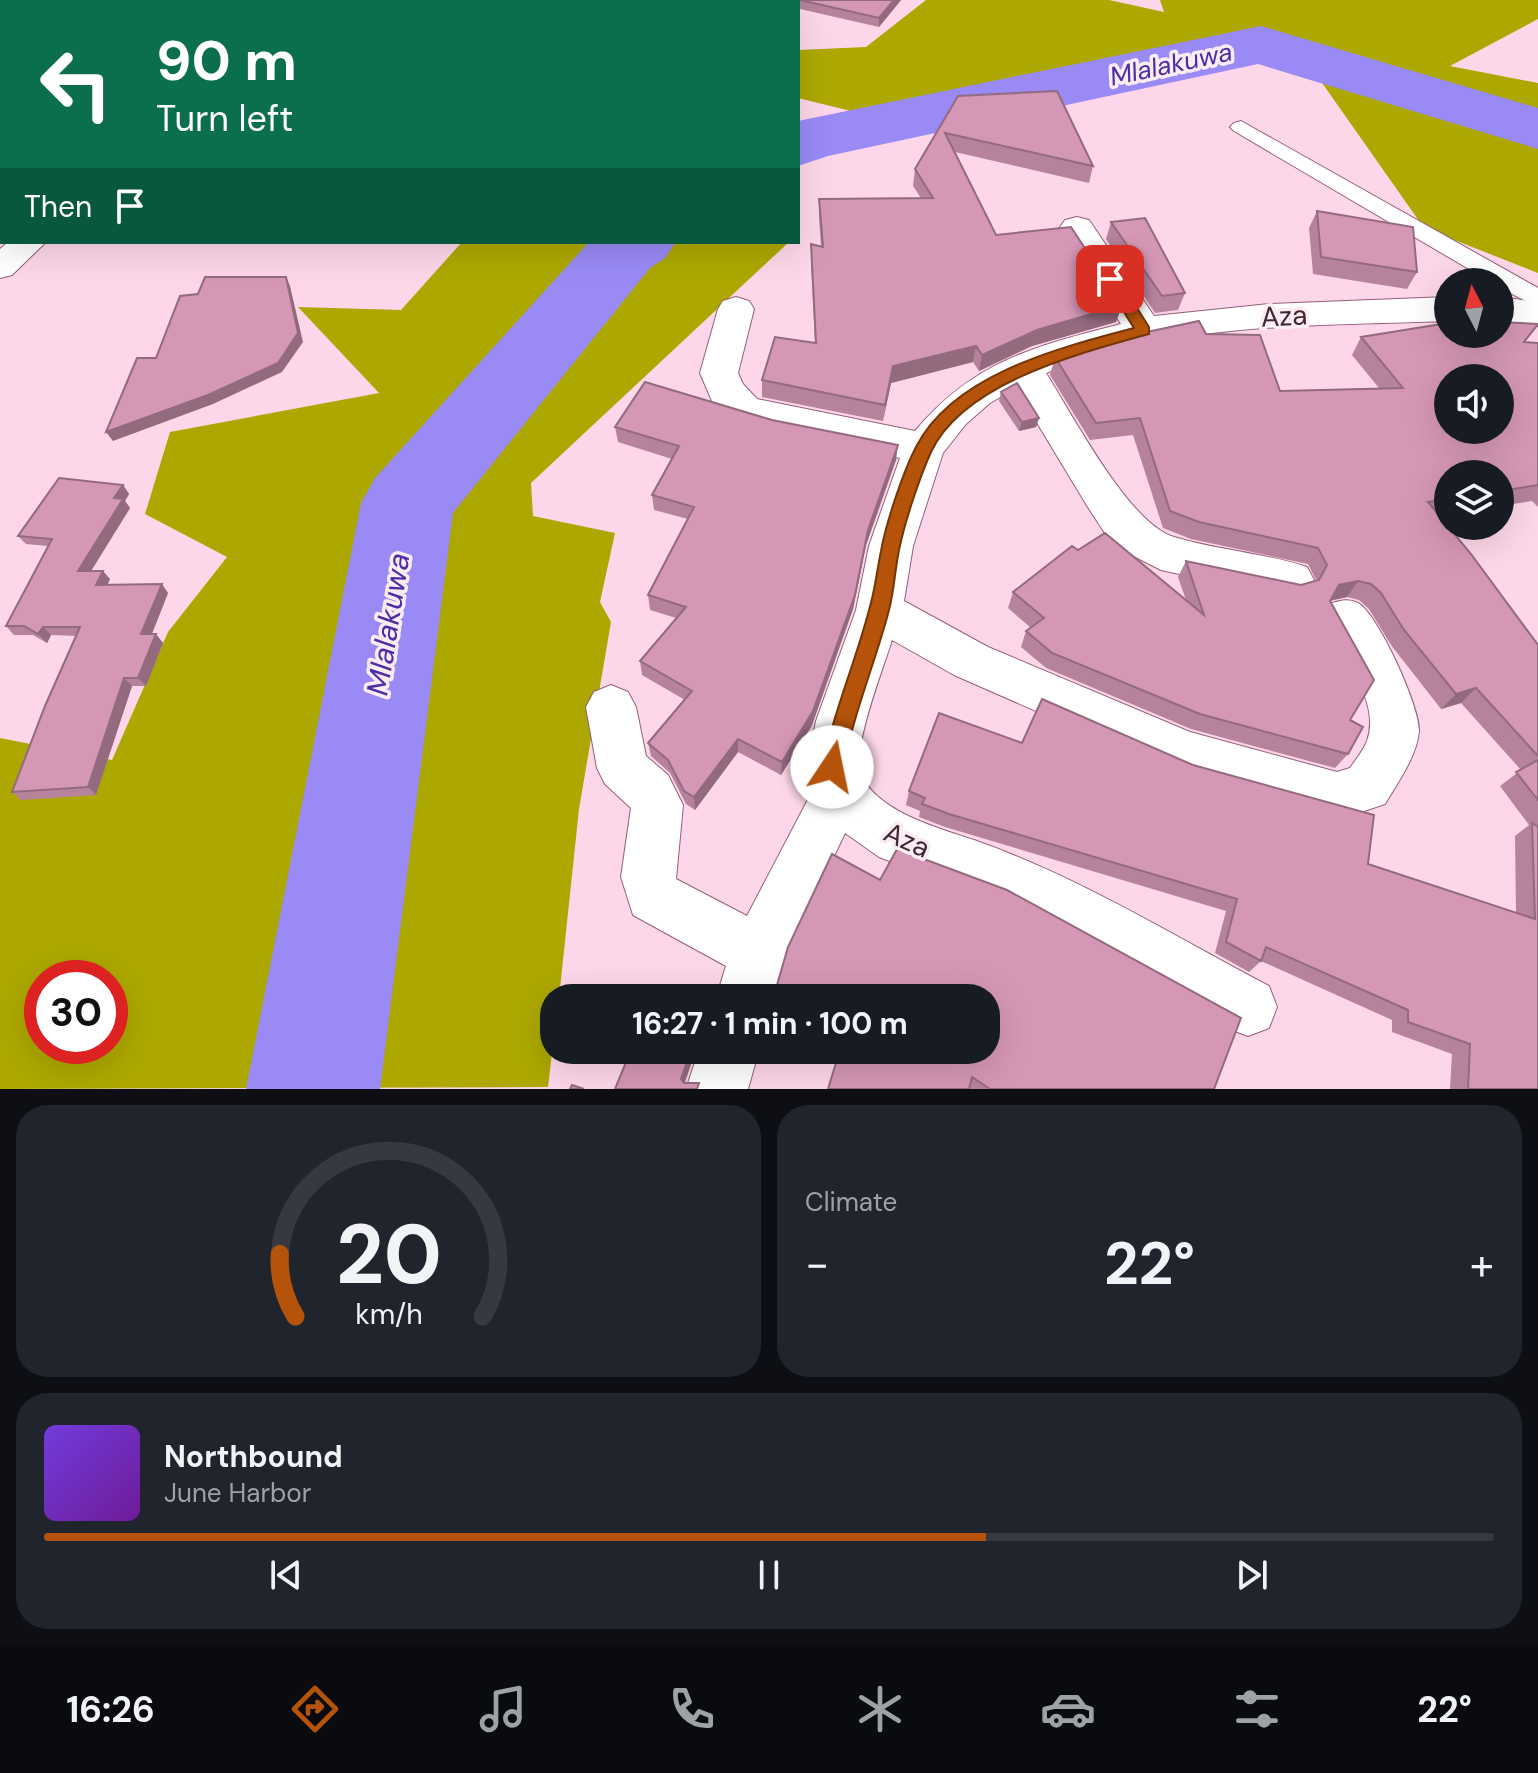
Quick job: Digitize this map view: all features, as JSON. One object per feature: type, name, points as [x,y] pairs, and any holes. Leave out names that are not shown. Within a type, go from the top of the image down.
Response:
[{"type":"street","points":[[1077,227],[1144,330]]},
{"type":"street","points":[[0,267],[27,244]]},
{"type":"street","points":[[736,309],[719,373],[726,391],[743,409],[773,419],[924,448]]},
{"type":"street","name":"Aza","points":[[1248,1007],[1017,882],[898,839],[852,808],[840,789],[832,767],[841,721],[879,610],[891,546],[924,448],[952,414],[976,393],[1023,368],[1065,351],[1144,330],[1269,316],[1434,310]]},
{"type":"street","points":[[1514,311],[1538,314]]},
{"type":"street","points":[[1023,368],[1101,493],[1121,523],[1135,537],[1161,552],[1291,580]]},
{"type":"street","points":[[879,610],[971,661],[1184,753],[1337,796],[1367,787],[1385,758],[1395,727],[1390,701],[1345,618]]},
{"type":"street","points":[[611,707],[623,768],[650,792],[657,805],[648,877],[652,896],[752,976],[840,789]]},
{"type":"street","points":[[717,1089],[725,1064]]},
{"type":"lane","points":[[1241,127],[1538,299]]},
{"type":"shaded area","points":[[926,0],[1109,0],[1164,12],[1160,0],[1538,0],[1538,19],[1450,66],[1538,83],[1538,117],[1250,29],[855,112],[800,98],[800,50],[866,47]]},
{"type":"shaded area","points":[[1320,80],[1538,142],[1538,273],[1424,228]]},
{"type":"shaded area","points":[[460,244],[787,244],[531,483],[533,516],[615,533],[600,602],[611,622],[579,809],[560,984],[540,984],[540,1064],[551,1064],[548,1087],[0,1089],[0,738],[112,760],[168,632],[227,557],[145,514],[170,432],[379,393],[298,307],[401,310]]},
{"type":"building","points":[[800,0],[894,0],[879,18]]},
{"type":"building","points":[[1057,91],[1093,166],[945,133],[996,235],[1071,227],[1122,305],[1037,330],[982,355],[976,346],[893,366],[885,405],[762,380],[775,337],[816,343],[811,244],[823,247],[819,199],[933,198],[915,169],[958,96]]},
{"type":"building","points":[[1317,211],[1413,227],[1417,272],[1321,257]]},
{"type":"building","points":[[1145,218],[1185,293],[1162,296],[1111,222]]},
{"type":"building","points":[[205,277],[286,277],[298,333],[278,363],[208,395],[106,432],[137,358],[156,358],[180,296],[198,294]]},
{"type":"building","points":[[1199,321],[1206,334],[1260,335],[1280,391],[1403,388],[1361,337],[1434,325],[1434,348],[1514,348],[1514,323],[1538,324],[1524,342],[1538,343],[1538,485],[1514,489],[1514,460],[1434,460],[1434,501],[1428,502],[1434,509],[1434,540],[1459,540],[1538,645],[1538,756],[1476,688],[1456,694],[1404,630],[1381,593],[1371,584],[1358,581],[1339,585],[1330,601],[1374,680],[1350,720],[1363,727],[1348,754],[1200,714],[1052,653],[1026,631],[1044,618],[1013,592],[1072,546],[1078,550],[1105,533],[1204,615],[1186,561],[1301,585],[1319,580],[1327,565],[1318,548],[1199,522],[1170,511],[1140,418],[1096,423],[1055,357],[1100,342]]},
{"type":"building","points":[[645,382],[772,420],[898,445],[868,530],[855,595],[813,711],[782,762],[738,739],[694,797],[684,791],[668,760],[648,743],[692,691],[640,661],[686,607],[648,595],[694,507],[652,495],[679,446],[615,427]]},
{"type":"building","points":[[1017,383],[1039,418],[1022,422],[1001,392]]},
{"type":"building","points":[[59,478],[123,485],[114,498],[123,499],[78,571],[103,571],[96,585],[162,584],[141,634],[156,634],[138,678],[124,678],[88,787],[12,792],[80,627],[43,627],[38,634],[24,626],[6,626],[52,539],[18,536]]},
{"type":"building","points":[[1042,699],[1193,765],[1374,815],[1368,864],[1535,919],[1532,823],[1538,827],[1538,1089],[1468,1089],[1470,1044],[1408,1022],[1408,1010],[1266,947],[1261,961],[1226,942],[1237,899],[949,814],[922,804],[925,798],[909,791],[939,713],[1022,743]]},
{"type":"building","points":[[1538,760],[1538,800],[1516,772]]},
{"type":"building","points":[[897,849],[1007,890],[1241,1018],[1214,1089],[990,1089],[972,1077],[969,1089],[828,1089],[836,1064],[1000,1064],[1000,984],[777,984],[788,947],[832,854],[880,880]]},
{"type":"building","points":[[625,1064],[686,1064],[681,1079],[684,1083],[699,1083],[697,1089],[615,1089]]},
{"type":"waterway","name":"Mlalakuwa","points":[[800,144],[806,140],[1261,45],[1538,129]]},
{"type":"waterway","name":"Mlalakuwa","points":[[313,1089],[408,503],[623,251],[635,244]]},
{"type":"route","points":[[832,767],[841,721],[879,610],[891,546],[924,448],[952,414],[976,393],[1023,368],[1065,351],[1144,330],[1110,279]]}]
